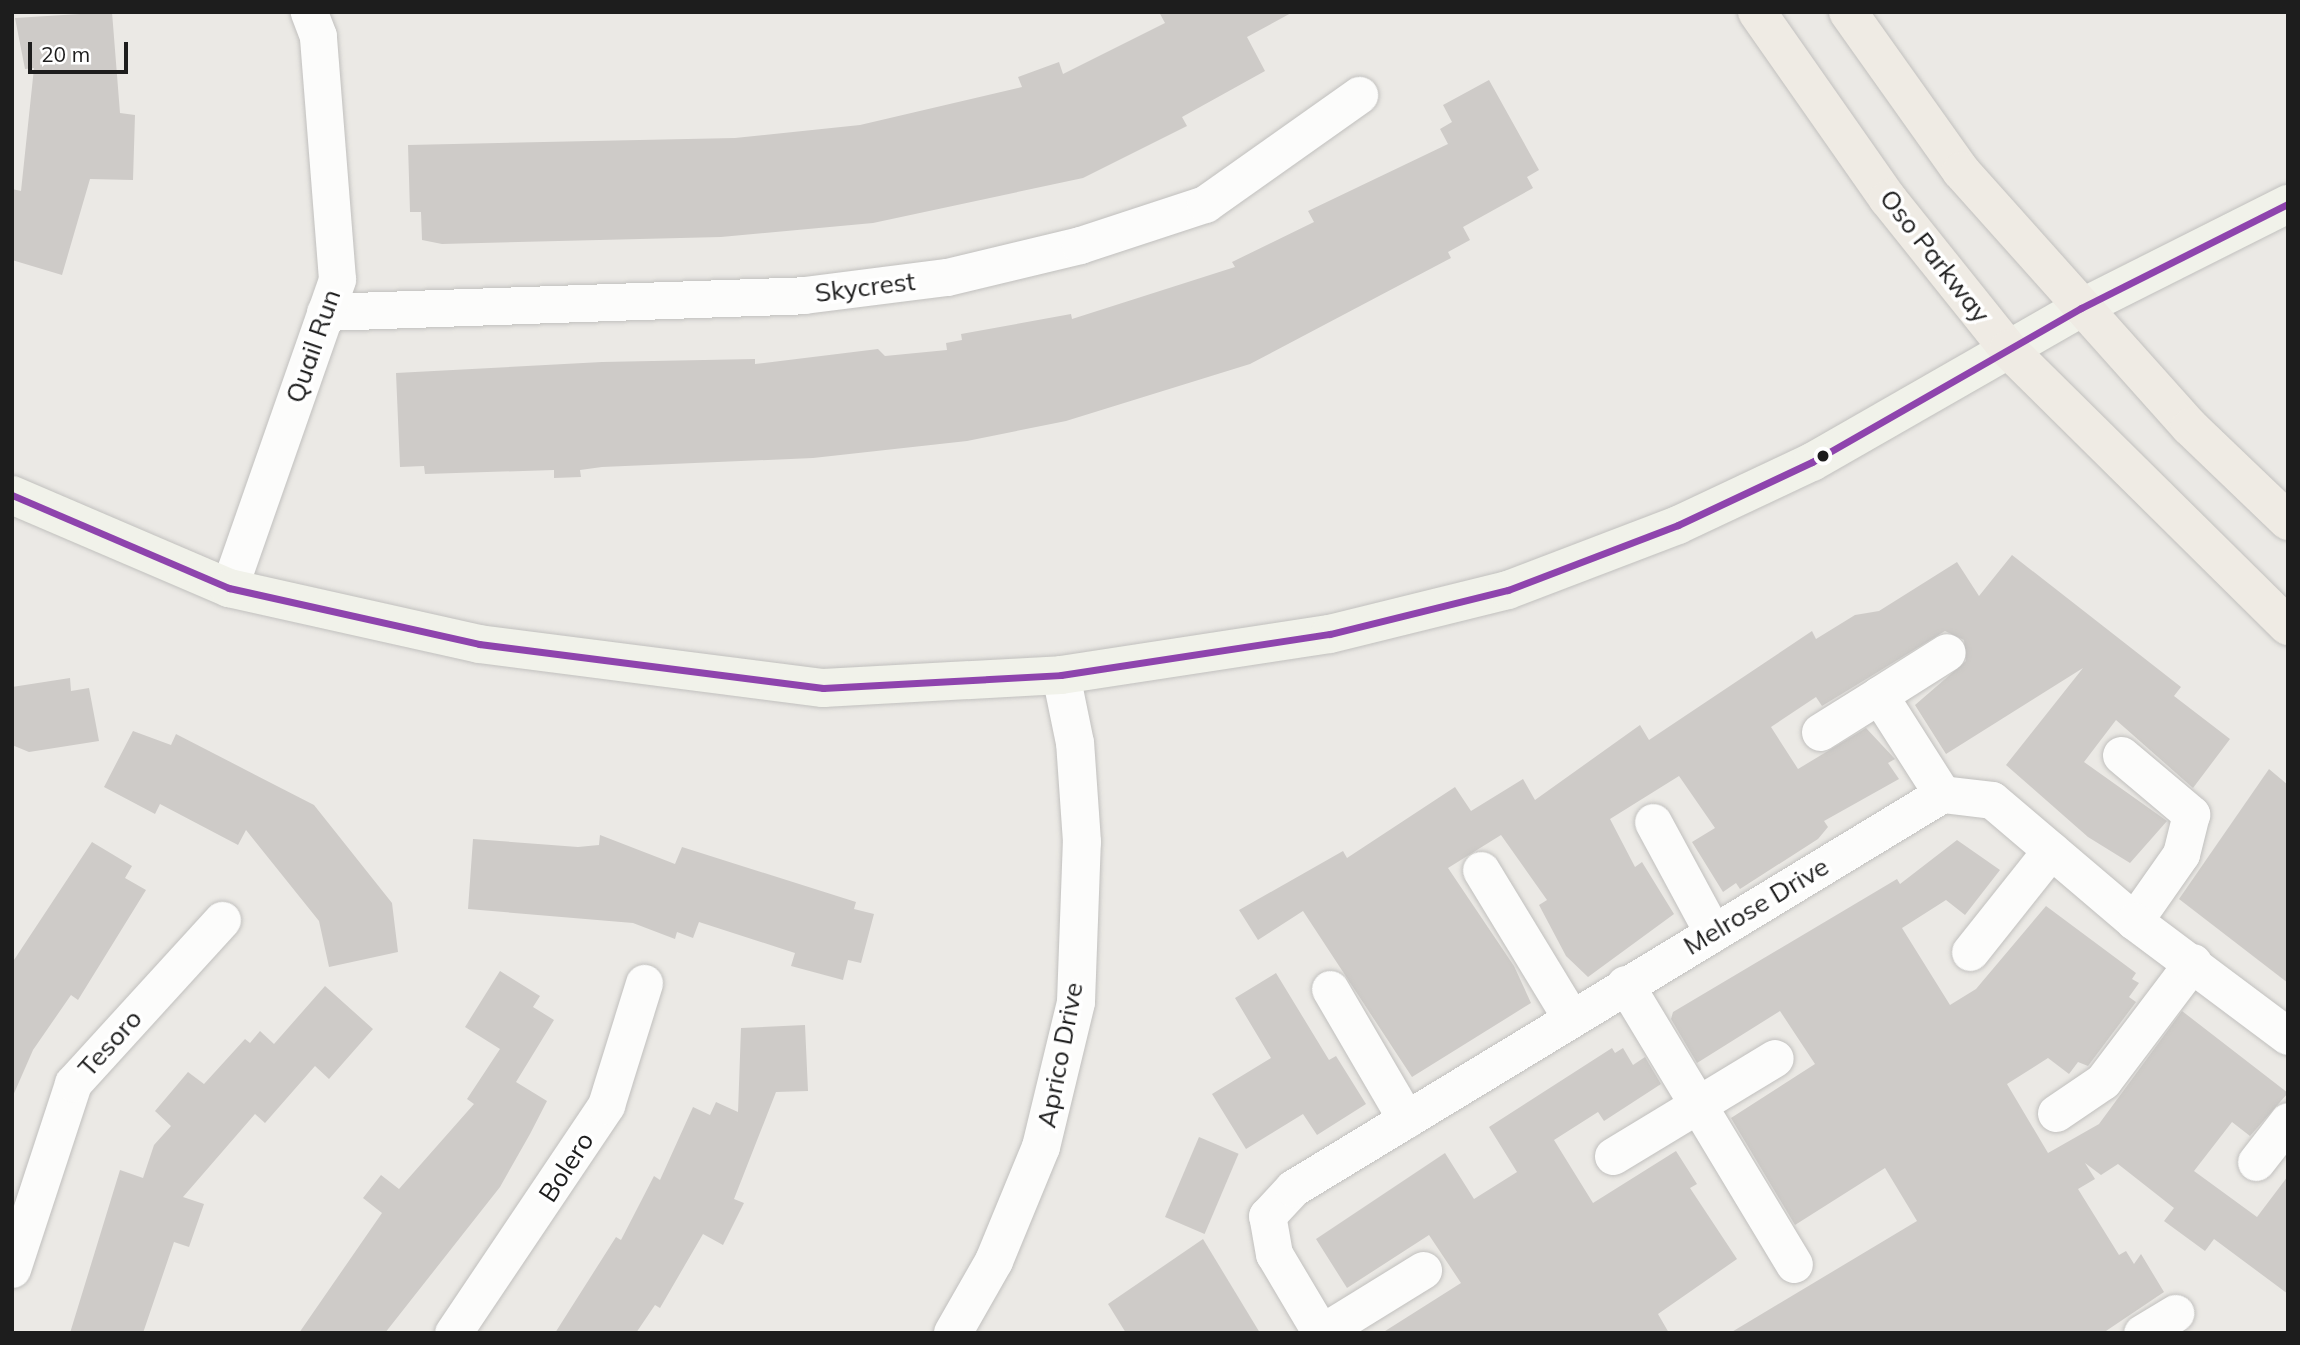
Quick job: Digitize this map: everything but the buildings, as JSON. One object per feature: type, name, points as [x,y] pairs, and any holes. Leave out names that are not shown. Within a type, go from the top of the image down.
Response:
[{"type":"main road","name":"Oso Parkway","points":[[1757,12],[1888,199],[2008,349],[2288,626]]},
{"type":"main road","points":[[1848,12],[1961,171],[2190,428],[2288,521]]},
{"type":"main road","points":[[12,495],[229,588],[478,644],[823,688],[1061,675],[1330,634],[1508,590],[1678,525],[1812,462],[2081,308],[2288,204]]},
{"type":"street","name":"Quail Run","points":[[229,588],[337,279],[318,36],[309,12]]},
{"type":"street","name":"Skycrest","points":[[325,312],[804,295],[947,277],[1080,245],[1205,204],[1359,95]]},
{"type":"street","points":[[1820,733],[1947,652]]},
{"type":"street","name":"Aprico Drive","points":[[953,1333],[994,1261],[1041,1147],[1076,1002],[1082,842],[1075,743],[1061,675]]},
{"type":"street","points":[[1879,695],[1942,794],[1992,800],[2134,921],[2193,962],[2288,1036]]},
{"type":"street","points":[[2121,755],[2191,814],[2181,854],[2134,921]]},
{"type":"street","name":"Melrose Drive","points":[[1321,1333],[1275,1254],[1267,1216],[1293,1188],[1942,794]]},
{"type":"street","points":[[1653,822],[1713,933]]},
{"type":"street","points":[[1970,952],[2051,850]]},
{"type":"street","points":[[1481,870],[1571,1018]]},
{"type":"street","name":"Tesoro","points":[[12,1269],[73,1083],[222,920]]},
{"type":"street","points":[[2056,1113],[2103,1081],[2193,962]]},
{"type":"street","name":"Bolero","points":[[453,1333],[606,1105],[644,983]]},
{"type":"street","points":[[1625,984],[1695,1106],[1794,1264]]},
{"type":"street","points":[[1331,989],[1406,1119]]},
{"type":"street","points":[[1613,1156],[1774,1058]]},
{"type":"street","points":[[2256,1162],[2288,1121]]},
{"type":"street","points":[[1321,1333],[1423,1270]]},
{"type":"street","points":[[2142,1333],[2175,1313]]},
{"type":"transit line","points":[[12,495],[229,588],[479,644],[823,688],[1061,675],[1330,634],[1508,590],[1678,525],[1812,462],[2081,308],[2288,204]]}]
